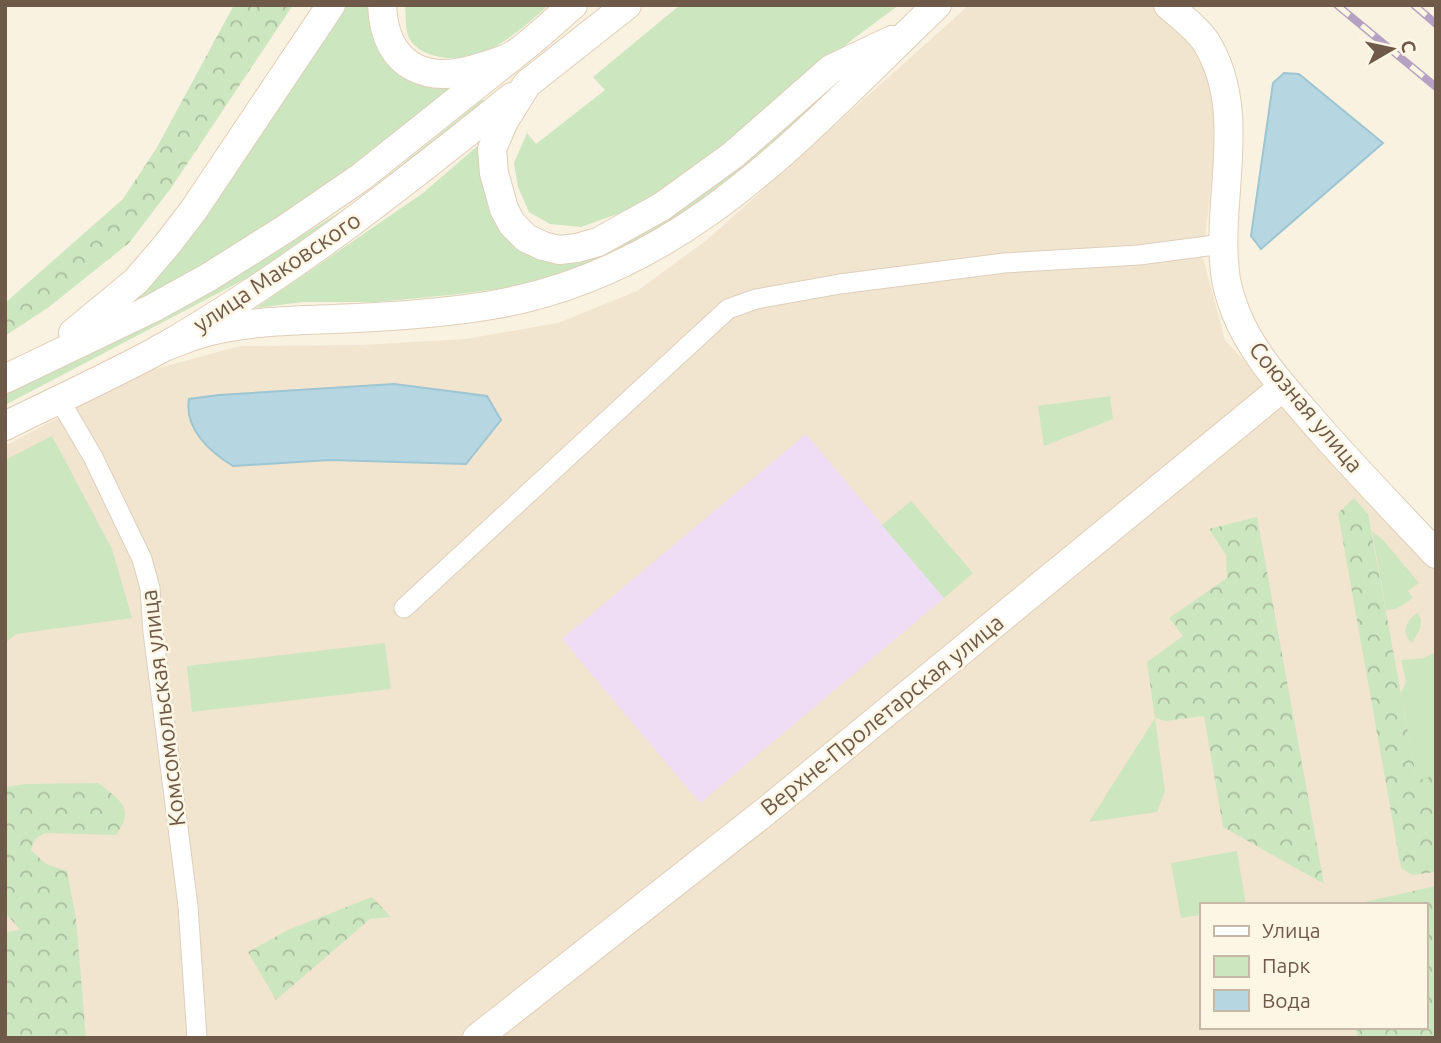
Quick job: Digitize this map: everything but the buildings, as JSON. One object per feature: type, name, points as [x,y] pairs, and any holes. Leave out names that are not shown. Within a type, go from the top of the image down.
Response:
[{"type":"street","points":[[32,364],[107,307],[136,281],[166,246],[193,211],[331,5]]},
{"type":"street","points":[[382,5],[383,20],[391,43],[405,64],[421,71],[442,75],[470,71],[513,56]]},
{"type":"street","name":"улица Маковского","points":[[5,379],[153,308],[285,229],[361,177],[573,5]]},
{"type":"street","name":"улица Маковского","points":[[5,426],[161,348],[262,286],[381,201],[627,5]]},
{"type":"street","points":[[161,348],[205,332],[237,326],[435,313],[493,305],[575,284],[618,266],[653,249],[696,222],[744,186],[822,117],[937,5]]},
{"type":"street","name":"Союзная улица","points":[[1168,5],[1205,41],[1219,71],[1229,110],[1223,244],[1225,274],[1237,316],[1248,339],[1283,387],[1322,432],[1436,554]]},
{"type":"street","points":[[527,84],[504,121],[492,149],[497,191],[512,224],[526,237],[543,246],[559,250],[577,248],[598,242],[661,207],[733,155],[831,69],[910,32]]},
{"type":"street","points":[[404,608],[728,309],[756,299],[840,284],[1004,263],[1139,255],[1223,244]]},
{"type":"street","name":"Верхне-Пролетарская улица","points":[[477,1038],[765,811],[1283,387]]},
{"type":"street","name":"Комсомольская улица","points":[[59,399],[93,457],[142,559],[150,588],[153,632],[188,906],[197,1038]]},
{"type":"shaded area","points":[[969,5],[1154,5],[1191,39],[1208,70],[1217,104],[1216,139],[1203,258],[1225,340],[1436,566],[1436,1038],[5,1038],[5,446],[144,372],[240,346],[360,345],[466,339],[558,323],[637,291],[708,239]]},
{"type":"shaded area","points":[[806,434],[944,598],[700,803],[562,639]]},
{"type":"green space","points":[[234,5],[293,5],[171,188],[129,243],[49,307],[5,336],[5,303],[123,199],[156,149]]},
{"type":"green space","points":[[343,5],[373,5],[371,20],[456,88],[436,107],[241,245],[95,328]]},
{"type":"green space","points":[[405,5],[549,5],[499,44],[471,56],[456,58],[431,55],[415,45],[408,35]]},
{"type":"green space","points":[[680,5],[899,5],[853,39],[721,149],[671,186],[623,212],[581,227],[550,224],[529,212],[518,187],[514,163],[527,133],[536,144],[605,90],[593,77]]},
{"type":"green space","points":[[832,77],[849,78],[779,146],[654,238],[566,272],[513,287],[377,302],[303,302],[256,308],[423,193],[481,143],[496,210],[568,257]]},
{"type":"green space","points":[[482,100],[490,100],[491,107],[268,267],[5,405],[5,394],[263,260],[354,203]]},
{"type":"green space","points":[[1110,396],[1113,419],[1044,446],[1038,406]]},
{"type":"green space","points":[[52,436],[112,549],[132,618],[16,634],[5,643],[5,460]]},
{"type":"green space","points":[[1354,498],[1368,514],[1417,781],[1436,775],[1434,872],[1412,875],[1401,868],[1338,513]]},
{"type":"green space","points":[[911,501],[973,573],[944,598],[882,525]]},
{"type":"green space","points":[[1257,517],[1324,884],[1223,827],[1204,716],[1166,721],[1155,718],[1147,662],[1183,636],[1169,618],[1227,578],[1226,555],[1209,529]]},
{"type":"green space","points":[[1372,531],[1384,541],[1419,583],[1408,591],[1413,598],[1396,609],[1386,610]]},
{"type":"green space","points":[[1417,613],[1421,619],[1420,629],[1412,643],[1406,635],[1406,628]]},
{"type":"green space","points":[[385,643],[391,689],[192,712],[187,666]]},
{"type":"green space","points":[[1436,652],[1436,775],[1417,782],[1401,693],[1406,682],[1401,660],[1423,658]]},
{"type":"green space","points":[[1155,718],[1165,791],[1157,812],[1089,822]]},
{"type":"green space","points":[[98,783],[118,799],[125,811],[122,826],[116,835],[45,833],[35,839],[31,850],[46,864],[67,871],[76,918],[86,1038],[5,1038],[5,932],[20,930],[5,912],[5,787]]},
{"type":"green space","points":[[1237,851],[1246,903],[1200,903],[1200,915],[1181,918],[1171,863]]},
{"type":"green space","points":[[1436,886],[1436,1038],[1358,1038],[1356,1029],[1427,1029],[1427,903],[1360,903]]},
{"type":"green space","points":[[372,897],[391,917],[370,919],[276,1000],[248,952],[288,930]]},
{"type":"water","points":[[1284,73],[1299,74],[1383,143],[1261,249],[1251,236],[1273,83]]},
{"type":"water","points":[[394,384],[487,396],[501,420],[466,464],[330,460],[233,466],[200,438],[189,410],[189,399],[219,395]]},
{"type":"railway","points":[[1337,5],[1436,87]]},
{"type":"railway","points":[[1414,5],[1436,24]]}]
